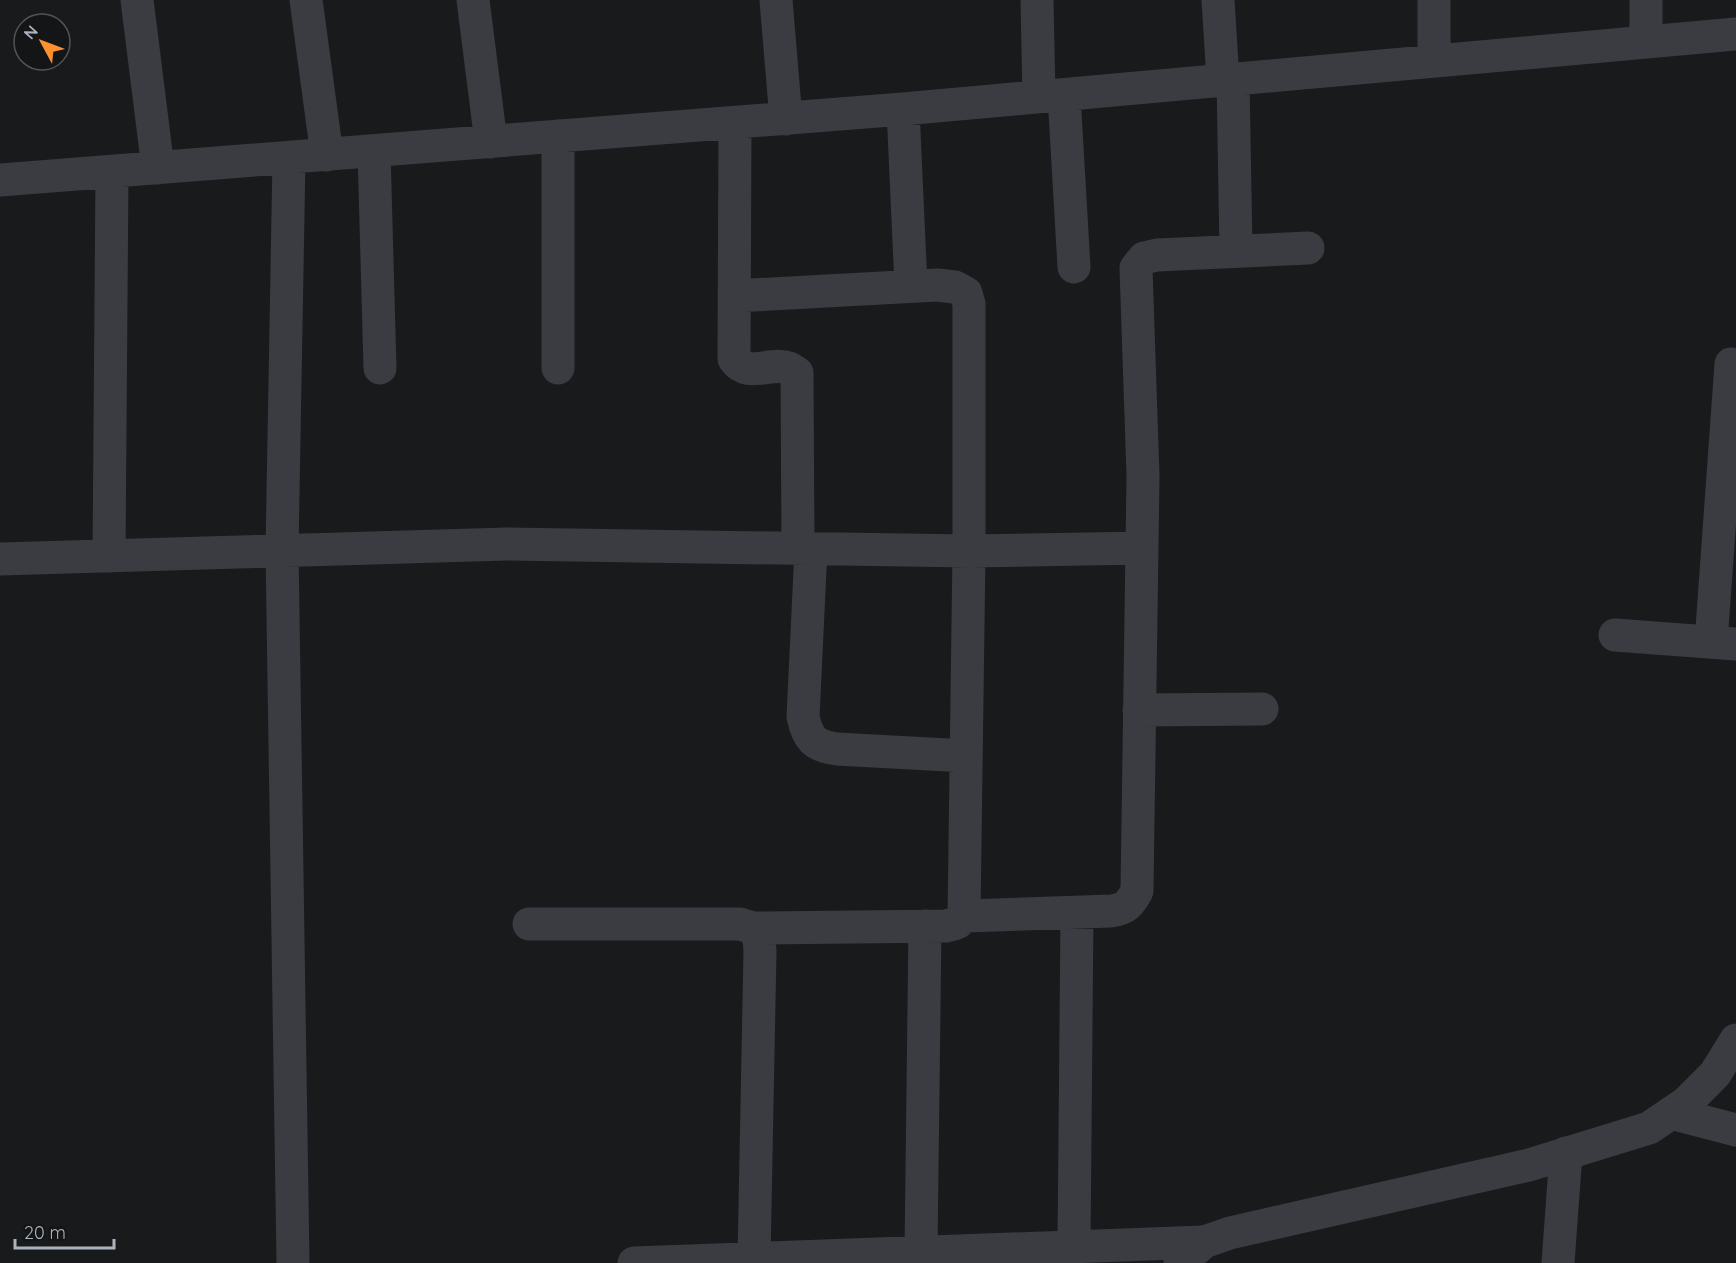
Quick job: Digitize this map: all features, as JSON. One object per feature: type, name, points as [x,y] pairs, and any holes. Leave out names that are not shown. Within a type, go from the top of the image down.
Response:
[{"type":"street","points":[[137,0],[158,168]]},
{"type":"street","points":[[306,0],[327,155]]},
{"type":"street","points":[[473,0],[491,142]]},
{"type":"street","points":[[776,0],[786,119]]},
{"type":"street","points":[[1037,0],[1074,267]]},
{"type":"street","points":[[1218,0],[1228,80],[1236,251]]},
{"type":"street","points":[[1434,0],[1434,61]]},
{"type":"street","points":[[1646,0],[1646,42]]},
{"type":"street","points":[[0,180],[786,119],[1736,34]]},
{"type":"street","points":[[903,109],[911,286]]},
{"type":"street","points":[[735,123],[734,359],[739,366],[748,369],[789,368],[797,373],[804,549],[803,717],[806,730],[813,741],[824,748],[966,756]]},
{"type":"street","points":[[558,136],[558,368]]},
{"type":"street","points":[[374,151],[380,368]]},
{"type":"street","points":[[289,158],[282,550],[293,1263]]},
{"type":"street","points":[[109,556],[112,172]]},
{"type":"street","points":[[529,924],[740,924],[753,928],[946,926],[957,923],[964,916],[1077,913],[1123,909],[1131,903],[1137,891],[1143,476],[1136,268],[1144,258],[1157,255],[1308,248]]},
{"type":"street","points":[[735,296],[938,285],[955,287],[966,293],[969,304],[969,551],[964,916]]},
{"type":"street","points":[[1615,635],[1723,643],[1731,364]]},
{"type":"street","points":[[0,559],[507,544],[969,551],[1142,548]]},
{"type":"street","points":[[1139,710],[1262,709]]},
{"type":"street","points":[[1074,1246],[1077,913]]},
{"type":"street","points":[[921,1252],[926,926]]},
{"type":"street","points":[[753,928],[759,938],[760,951],[754,1258]]},
{"type":"street","points":[[634,1263],[1204,1242],[1230,1233],[1528,1165],[1649,1128],[1686,1103],[1715,1074],[1736,1040]]},
{"type":"street","points":[[1671,1113],[1736,1130]]},
{"type":"street","points":[[1558,1263],[1566,1153]]},
{"type":"street","points":[[1180,1263],[1204,1242]]}]
